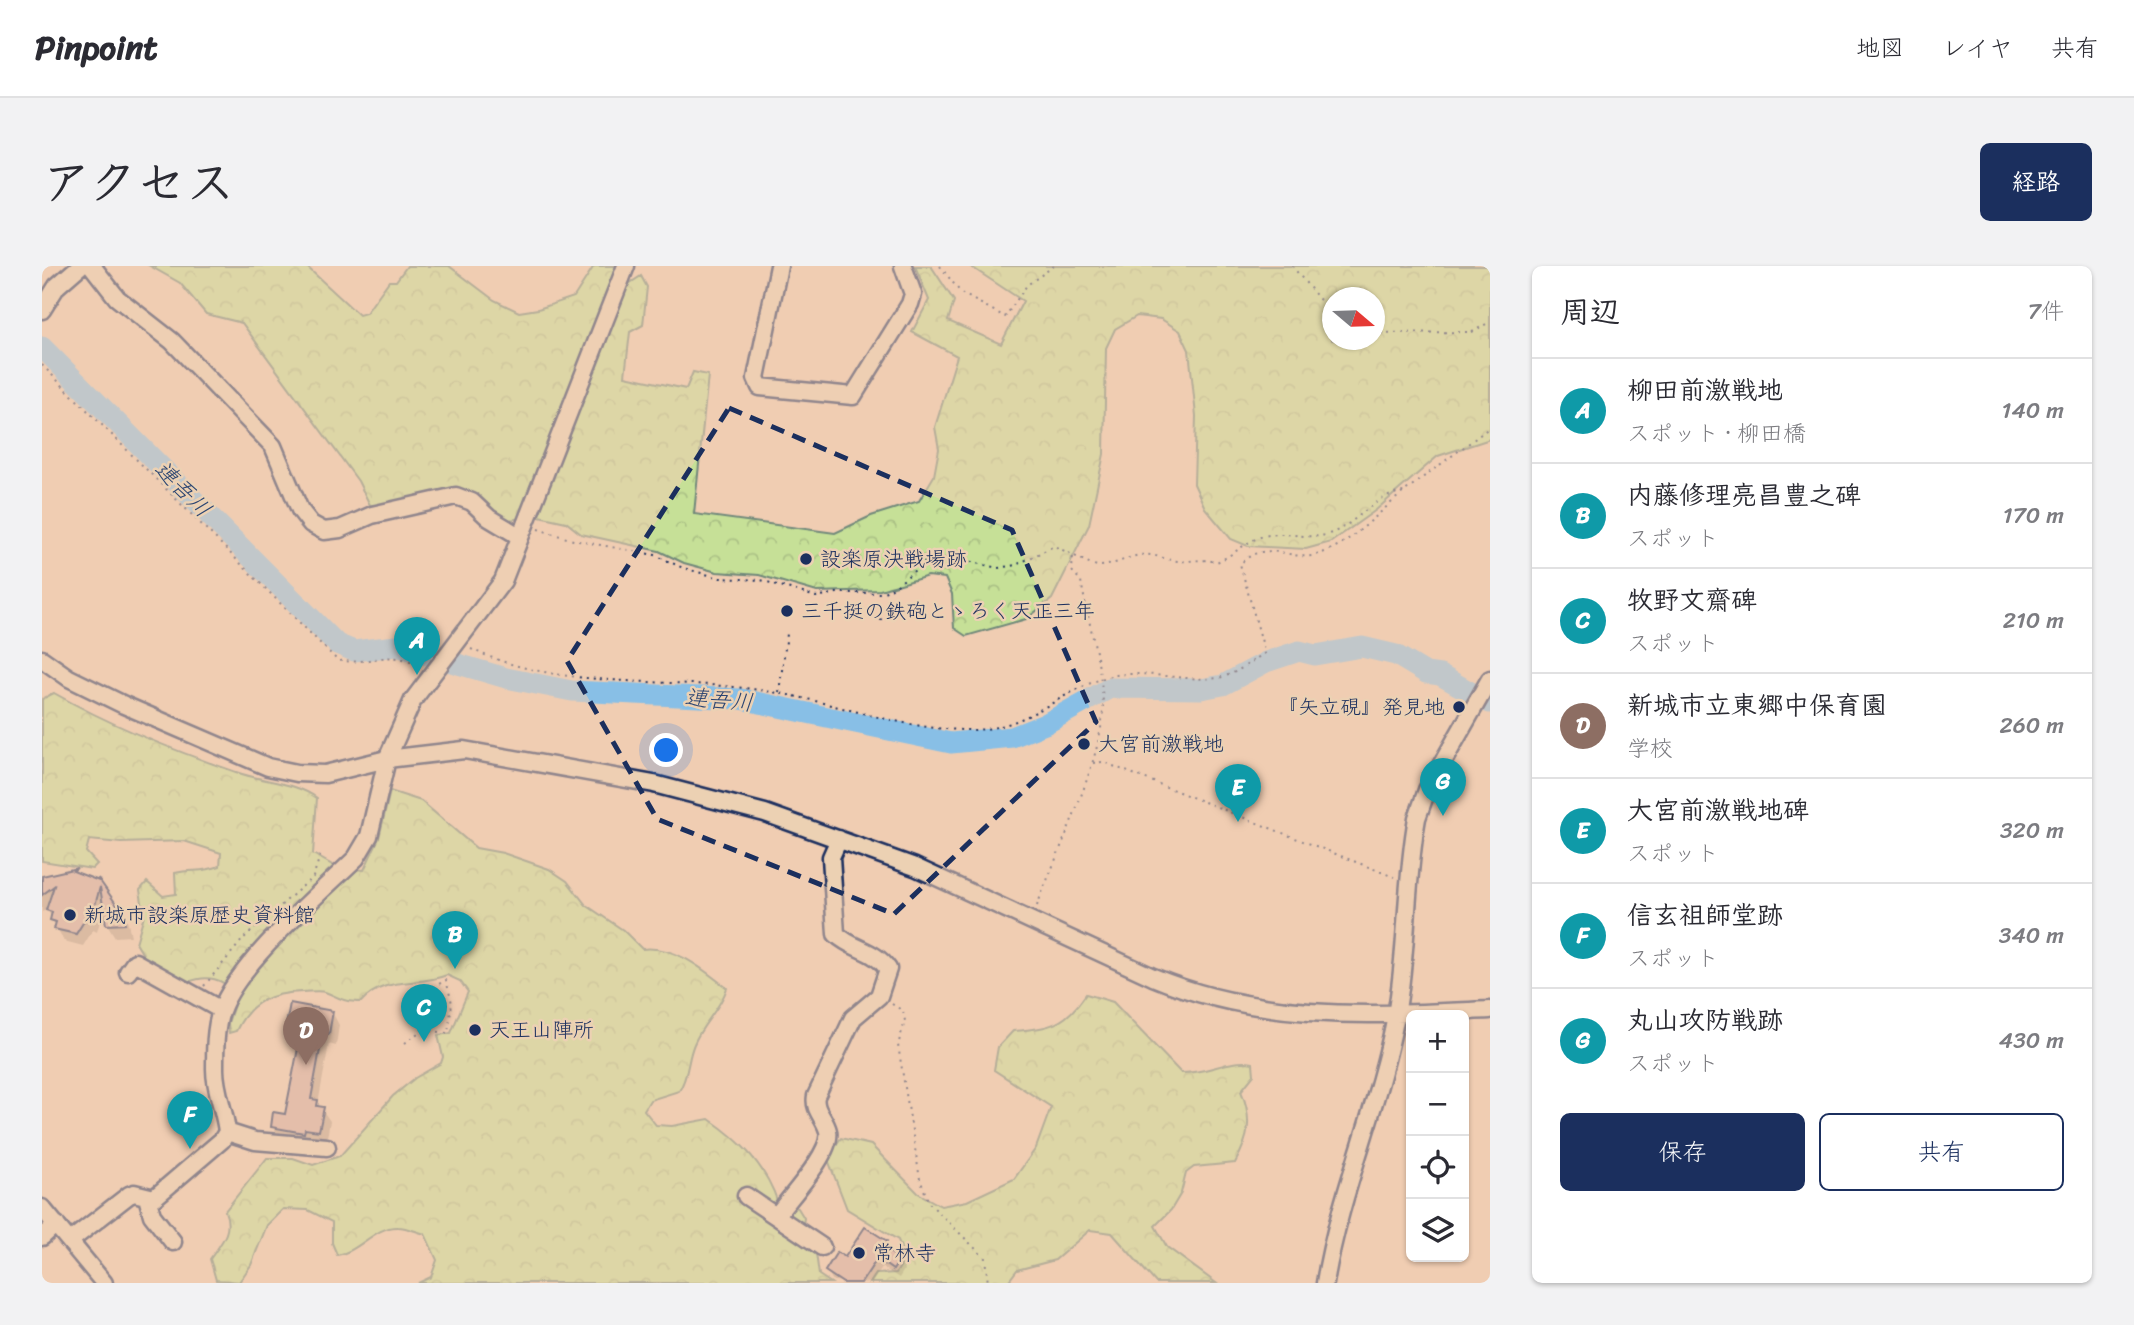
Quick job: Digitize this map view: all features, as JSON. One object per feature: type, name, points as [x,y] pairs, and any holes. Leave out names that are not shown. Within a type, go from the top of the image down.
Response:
[{"type":"street","points":[[42,310],[57,286],[80,266]]},
{"type":"street","points":[[92,266],[117,298],[172,341],[273,446],[300,510],[311,524],[324,531],[340,529],[372,514],[456,496],[472,502],[489,518],[521,530]]},
{"type":"street","points":[[70,1241],[129,1195],[134,1193],[154,1198],[222,1140],[227,1132],[217,1096],[215,1071],[221,1010],[233,987],[258,957],[356,858],[366,844],[387,759],[413,700],[499,589],[626,266]]},
{"type":"street","points":[[779,266],[756,378],[760,387],[853,396],[910,304],[913,294],[902,266]]},
{"type":"street","points":[[42,659],[69,678],[102,694],[268,767],[297,774],[325,774],[387,759],[464,750],[500,754],[704,796],[839,839],[915,867],[1153,977],[1191,993],[1225,1002],[1307,1014],[1490,1010]]},
{"type":"street","points":[[1325,1283],[1334,1235],[1372,1112],[1396,1014],[1417,818],[1427,790],[1487,685]]},
{"type":"street","points":[[776,1214],[824,1151],[828,1130],[814,1104],[816,1096],[853,1018],[879,996],[888,969],[877,956],[843,941],[834,928],[831,857],[839,839]]},
{"type":"street","points":[[128,972],[135,962],[221,1010]]},
{"type":"street","points":[[227,1132],[255,1141],[327,1147]]},
{"type":"street","points":[[746,1196],[822,1247]]},
{"type":"street","points":[[147,1197],[152,1215],[173,1242]]},
{"type":"street","points":[[42,1208],[104,1283]]},
{"type":"street","points":[[42,1237],[56,1224]]},
{"type":"path","points":[[940,266],[961,293],[1005,317],[1027,285],[1054,266]]},
{"type":"path","points":[[1292,266],[1322,302]]},
{"type":"path","points":[[1385,333],[1472,332],[1490,322]]},
{"type":"path","points":[[42,365],[337,660],[353,663],[398,656],[434,673]]},
{"type":"path","points":[[456,643],[522,667],[569,677],[703,684],[779,693],[928,727],[965,730],[1018,722],[1109,677],[1220,678],[1238,670],[1265,653],[1240,564],[1245,559],[1274,550],[1305,557],[1318,555],[1350,538],[1404,492],[1490,427]]},
{"type":"path","points":[[521,530],[656,555],[683,568],[720,578],[761,580],[816,597],[837,593],[882,593],[896,586],[929,559],[955,558],[998,568],[1016,565],[1054,546],[1074,552],[1095,566],[1123,563],[1137,555],[1154,555],[1178,561],[1205,559],[1216,562],[1249,540],[1268,535],[1290,533],[1315,538],[1335,532],[1384,498],[1404,492]]},
{"type":"path","points":[[1031,921],[1091,763],[1100,730],[1103,704],[1101,687],[1081,581],[1072,571],[1074,552]]},
{"type":"path","points":[[880,620],[896,614]]},
{"type":"path","points":[[779,693],[787,634]]},
{"type":"path","points":[[1091,763],[1103,762],[1399,879],[1409,880]]},
{"type":"path","points":[[197,997],[219,965],[244,938],[313,877],[321,853]]},
{"type":"path","points":[[405,1043],[422,1030],[448,1032],[452,1003],[446,980],[423,993],[422,1030]]},
{"type":"path","points":[[879,996],[903,1011],[905,1021],[898,1045],[920,1179],[929,1203],[985,1258],[988,1283]]},
{"type":"highlighted area","points":[[729,408],[1012,530],[1096,722],[894,914],[657,819],[567,661]]},
{"type":"green space","points":[[150,266],[306,266],[359,315],[366,313],[389,281],[396,281],[407,266],[449,266],[494,300],[519,312],[538,309],[574,297],[594,266],[619,266],[627,285],[641,276],[647,287],[643,325],[630,332],[625,376],[686,389],[693,372],[708,375],[694,514],[835,533],[871,516],[919,501],[934,476],[939,449],[935,427],[957,356],[912,332],[929,300],[915,266],[931,266],[954,301],[948,321],[1001,344],[1023,301],[970,266],[1490,266],[1490,439],[1438,456],[1376,510],[1331,542],[1306,549],[1248,546],[1231,539],[1205,508],[1194,484],[1196,416],[1189,350],[1180,331],[1161,319],[1137,316],[1115,329],[1106,348],[1104,454],[1089,525],[1052,599],[1026,619],[966,636],[954,628],[952,594],[945,578],[928,576],[880,590],[817,592],[759,575],[717,572],[684,563],[659,551],[581,534],[566,522],[539,516],[508,520],[474,499],[392,507],[370,505],[358,481],[242,323],[206,314],[180,283]]},
{"type":"green space","points":[[54,693],[120,727],[166,746],[246,775],[308,792],[317,798],[313,854],[336,867],[364,870],[379,838],[390,791],[421,801],[476,848],[503,853],[549,869],[567,881],[586,905],[623,930],[642,949],[676,954],[708,973],[727,988],[694,1044],[685,1080],[679,1091],[650,1100],[644,1110],[656,1125],[672,1126],[709,1119],[742,1145],[767,1177],[778,1203],[798,1208],[804,1218],[801,1238],[816,1253],[819,1275],[831,1283],[418,1283],[431,1277],[437,1260],[425,1234],[401,1227],[390,1228],[337,1255],[332,1243],[332,1222],[308,1210],[283,1209],[267,1225],[251,1265],[239,1282],[216,1280],[210,1259],[227,1230],[225,1211],[267,1158],[293,1158],[313,1165],[340,1156],[393,1096],[415,1078],[441,1063],[443,1057],[438,1035],[451,1033],[468,992],[460,981],[447,975],[380,988],[361,1002],[345,1000],[322,991],[281,994],[255,1006],[236,1031],[229,1033],[228,1023],[238,993],[214,979],[202,978],[188,982],[145,958],[136,943],[144,915],[140,890],[147,882],[163,896],[176,894],[175,873],[220,866],[221,853],[184,841],[121,843],[89,840],[86,852],[97,864],[92,869],[42,861],[42,699]]},
{"type":"green space","points":[[1086,994],[1113,1002],[1181,1073],[1235,1063],[1253,1063],[1254,1075],[1241,1091],[1247,1111],[1248,1128],[1244,1145],[1235,1163],[1194,1167],[1186,1173],[1181,1193],[1171,1210],[1155,1226],[1167,1247],[1216,1283],[1156,1283],[1112,1233],[1090,1230],[1055,1260],[1017,1270],[1007,1283],[870,1283],[876,1274],[896,1273],[905,1259],[898,1240],[847,1209],[827,1157],[841,1138],[871,1145],[918,1193],[941,1206],[967,1201],[1014,1179],[1036,1148],[1051,1107],[994,1070],[998,1047],[1013,1031],[1047,1026],[1063,1019]]},
{"type":"building","points":[[77,868],[73,871],[99,881],[98,878],[117,905],[121,905],[125,924],[106,925],[100,887],[91,920],[86,918],[76,934],[54,929],[56,922],[50,920],[52,912],[46,910],[54,886],[42,895],[42,876]]},
{"type":"building","points":[[290,1003],[333,1011],[329,1034],[323,1033],[311,1099],[318,1100],[317,1106],[324,1107],[319,1131],[305,1129],[304,1133],[271,1127],[273,1112],[285,1114],[302,1028],[286,1025]]},
{"type":"building","points":[[865,1227],[887,1241],[883,1248],[900,1259],[893,1270],[877,1259],[861,1283],[843,1283],[825,1271],[837,1252],[845,1257]]},
{"type":"waterway","name":"連吾川","points":[[42,347],[337,644],[354,651],[396,646],[506,678],[572,691],[741,699],[951,743],[1012,737],[1045,724],[1110,688],[1201,689],[1223,685],[1266,662],[1299,651],[1315,655],[1362,647],[1396,655],[1426,673],[1440,675],[1490,703]]},
{"type":"place","name":"設楽原決戦場跡","points":[[806,559]]},
{"type":"place","name":"三千挺の鉄砲とゝろく天正三年","points":[[787,611]]},
{"type":"place","name":"柳田前激戦地","points":[[417,675]]},
{"type":"place","name":"『矢立硯』発見地","points":[[1459,707]]},
{"type":"place","name":"大宮前激戦地","points":[[1084,744]]},
{"type":"place","name":"丸山攻防戦跡","points":[[1443,816]]},
{"type":"place","name":"大宮前激戦地碑","points":[[1238,822]]},
{"type":"place","name":"新城市設楽原歴史資料館","points":[[70,915]]},
{"type":"place","name":"内藤修理亮昌豊之碑","points":[[455,969]]},
{"type":"place","name":"天王山陣所","points":[[475,1030]]},
{"type":"place","name":"牧野文齋碑","points":[[424,1042]]},
{"type":"place","name":"新城市立東郷中保育園","points":[[306,1065]]},
{"type":"place","name":"信玄祖師堂跡","points":[[190,1149]]},
{"type":"place","name":"常林寺","points":[[859,1253]]}]
